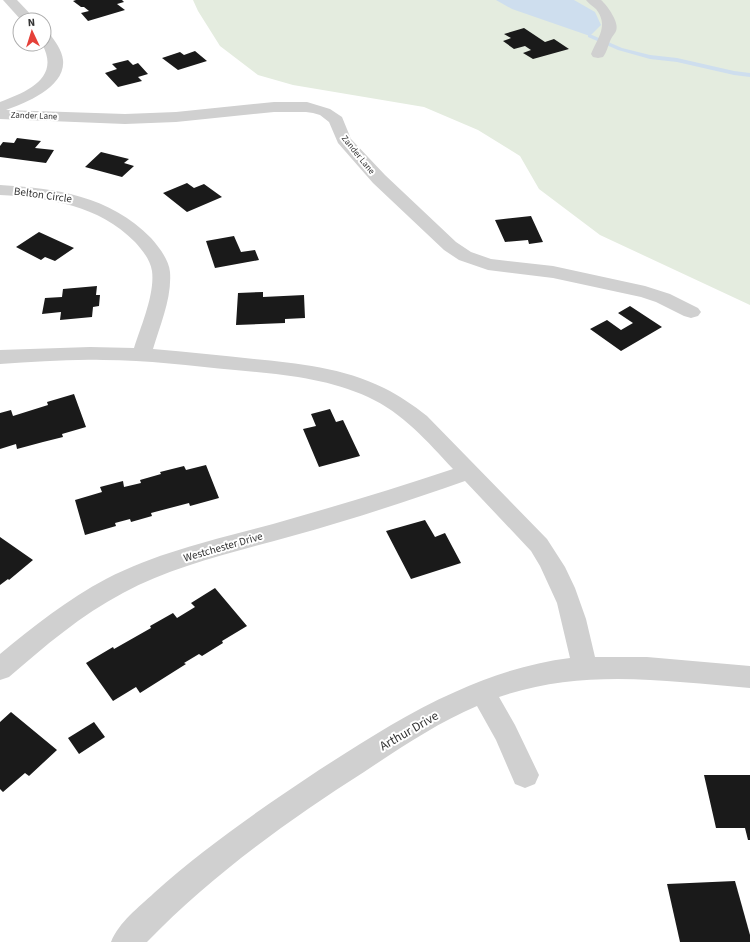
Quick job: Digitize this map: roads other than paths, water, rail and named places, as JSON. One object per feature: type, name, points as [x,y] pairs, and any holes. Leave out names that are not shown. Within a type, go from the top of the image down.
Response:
[{"type":"street","points":[[10,0],[21,12]]},
{"type":"street","points":[[593,0],[602,8],[610,25],[610,30],[598,54]]},
{"type":"street","points":[[0,106],[32,92],[43,85],[52,76],[56,64],[52,52]]},
{"type":"street","name":"Zander Lane","points":[[0,114],[21,116],[133,118],[176,117],[274,106],[307,107],[325,112],[336,120],[344,140],[379,179],[450,246],[465,256],[488,264],[553,272],[645,292],[663,298],[691,312]]},
{"type":"street","name":"Belton Circle","points":[[0,190],[28,192],[74,199],[112,216],[124,223],[142,238],[157,260],[161,270],[159,291],[142,355]]},
{"type":"street","points":[[0,357],[74,353],[142,355],[297,370],[322,374],[362,386],[379,393],[407,409],[433,434],[539,545],[551,561],[566,593],[585,668]]},
{"type":"street","name":"Westchester Drive","points":[[0,669],[50,628],[96,596],[140,574],[221,547],[365,506],[468,472]]},
{"type":"street","name":"Arthur Drive","points":[[126,942],[148,918],[179,889],[212,862],[278,813],[359,760],[422,722],[445,709],[484,692],[520,679],[543,673],[585,668],[655,670],[750,677]]},
{"type":"street","points":[[484,692],[506,733],[525,775]]},
{"type":"water","points":[[496,0],[574,0],[595,12],[601,25],[590,36],[512,9]]},
{"type":"waterway","points":[[590,36],[620,49],[650,57],[677,60],[734,73],[750,75]]}]
